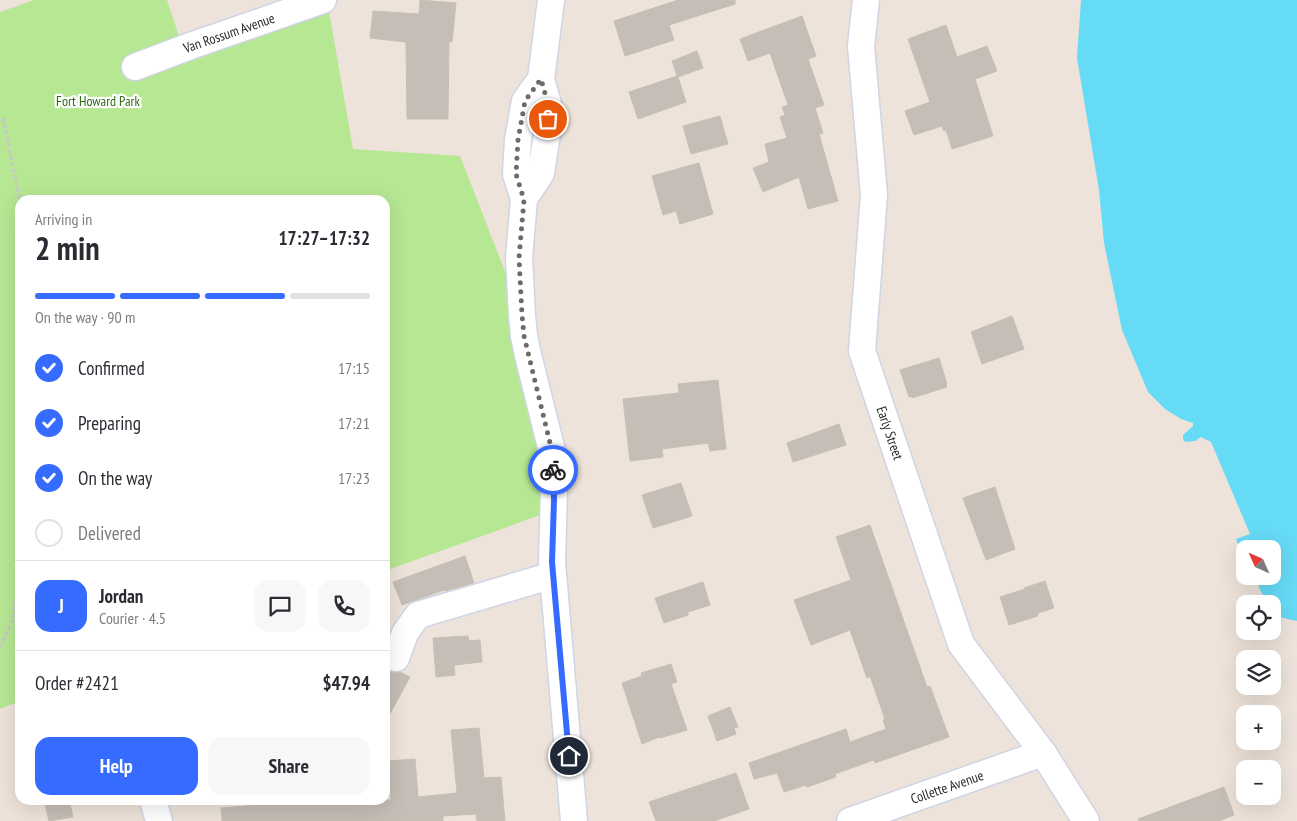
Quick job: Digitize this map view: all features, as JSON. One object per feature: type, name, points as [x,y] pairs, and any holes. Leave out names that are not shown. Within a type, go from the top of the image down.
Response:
[{"type":"street","name":"Van Rossum Avenue","points":[[136,67],[323,0]]},
{"type":"street","points":[[551,0],[541,79],[525,101],[520,129],[516,174],[524,200],[519,258],[524,336],[551,447],[554,489],[552,562],[574,821]]},
{"type":"street","name":"Early Street","points":[[866,0],[861,46],[874,195],[862,351],[962,644],[1043,753],[1086,821]]},
{"type":"street","points":[[396,658],[405,633],[418,615],[553,575]]},
{"type":"street","name":"Collette Avenue","points":[[850,821],[1043,753]]},
{"type":"street","points":[[154,805],[159,821]]},
{"type":"path","points":[[3,118],[19,195]]},
{"type":"path","points":[[0,647],[13,619],[15,605]]},
{"type":"green space","name":"Fort Howard Park","points":[[34,0],[167,0],[183,48],[327,0],[353,149],[460,156],[522,315],[554,510],[390,569],[390,195],[15,195],[15,703],[0,709],[0,12]]},
{"type":"water","points":[[1081,0],[1297,0],[1297,621],[1281,617],[1281,595],[1263,595],[1259,585],[1281,585],[1281,540],[1236,540],[1250,534],[1211,442],[1201,437],[1195,441],[1185,442],[1183,435],[1193,426],[1193,423],[1181,419],[1165,409],[1148,392],[1122,330],[1104,243],[1099,190],[1077,58]]},
{"type":"building","points":[[420,0],[456,3],[452,42],[449,41],[448,119],[407,119],[406,42],[370,38],[373,11],[419,14]]},
{"type":"building","points":[[678,0],[735,0],[735,4],[669,25],[674,40],[625,56],[614,21]]},
{"type":"building","points":[[802,16],[816,56],[808,59],[824,105],[815,108],[823,133],[819,134],[838,201],[808,209],[799,177],[763,192],[753,168],[769,162],[765,144],[787,138],[780,117],[785,115],[782,107],[788,105],[770,53],[748,61],[740,39]]},
{"type":"building","points":[[946,25],[957,57],[987,46],[997,71],[975,79],[993,136],[952,149],[946,130],[944,131],[942,126],[914,135],[905,111],[930,102],[908,39]]},
{"type":"building","points":[[697,51],[703,68],[678,77],[686,102],[638,119],[629,92],[677,76],[672,61]]},
{"type":"building","points":[[720,116],[728,144],[691,154],[683,126]]},
{"type":"building","points":[[699,163],[713,214],[680,224],[676,211],[663,215],[652,176]]},
{"type":"building","points":[[1012,316],[1024,349],[982,364],[971,332]]},
{"type":"building","points":[[939,358],[947,387],[912,398],[912,396],[909,397],[900,370]]},
{"type":"building","points":[[718,380],[726,449],[710,451],[708,443],[662,449],[663,457],[630,461],[623,399],[679,393],[678,384]]},
{"type":"building","points":[[839,424],[846,445],[793,462],[787,443]]},
{"type":"building","points":[[681,483],[692,516],[653,528],[642,495]]},
{"type":"building","points":[[995,487],[1015,549],[986,560],[963,498]]},
{"type":"building","points":[[870,525],[927,687],[930,686],[949,737],[875,763],[874,760],[835,774],[836,777],[807,787],[806,785],[784,792],[777,773],[754,779],[749,763],[846,729],[850,742],[886,729],[883,720],[885,719],[870,676],[867,678],[850,630],[811,645],[794,600],[851,580],[836,537]]},
{"type":"building","points":[[465,556],[474,583],[444,590],[402,605],[393,582]]},
{"type":"building","points":[[1045,581],[1054,608],[1038,613],[1038,616],[1009,625],[1000,597]]},
{"type":"building","points":[[703,582],[710,605],[664,623],[655,598]]},
{"type":"building","points":[[468,636],[469,641],[480,640],[482,662],[454,665],[455,675],[436,677],[433,638]]},
{"type":"building","points":[[671,664],[677,682],[671,684],[687,730],[659,737],[642,744],[622,683],[642,676],[641,673]]},
{"type":"building","points":[[390,672],[400,672],[410,677],[390,714]]},
{"type":"building","points":[[730,707],[738,727],[734,728],[736,734],[717,741],[708,716]]},
{"type":"building","points":[[479,728],[484,778],[501,777],[505,821],[477,821],[476,814],[443,816],[443,821],[222,821],[221,808],[256,805],[390,805],[390,761],[415,759],[418,797],[457,793],[451,730]]},
{"type":"building","points":[[736,773],[749,809],[714,821],[656,821],[649,802]]},
{"type":"building","points":[[1224,787],[1234,815],[1219,821],[1139,821],[1138,819]]},
{"type":"building","points":[[45,805],[70,805],[73,817],[49,821]]},
{"type":"way so far","points":[[548,119],[548,104],[541,79],[525,101],[518,140],[516,174],[524,200],[519,258],[524,336],[551,447],[553,470]]},
{"type":"route","points":[[553,470],[552,562],[569,756]]}]
